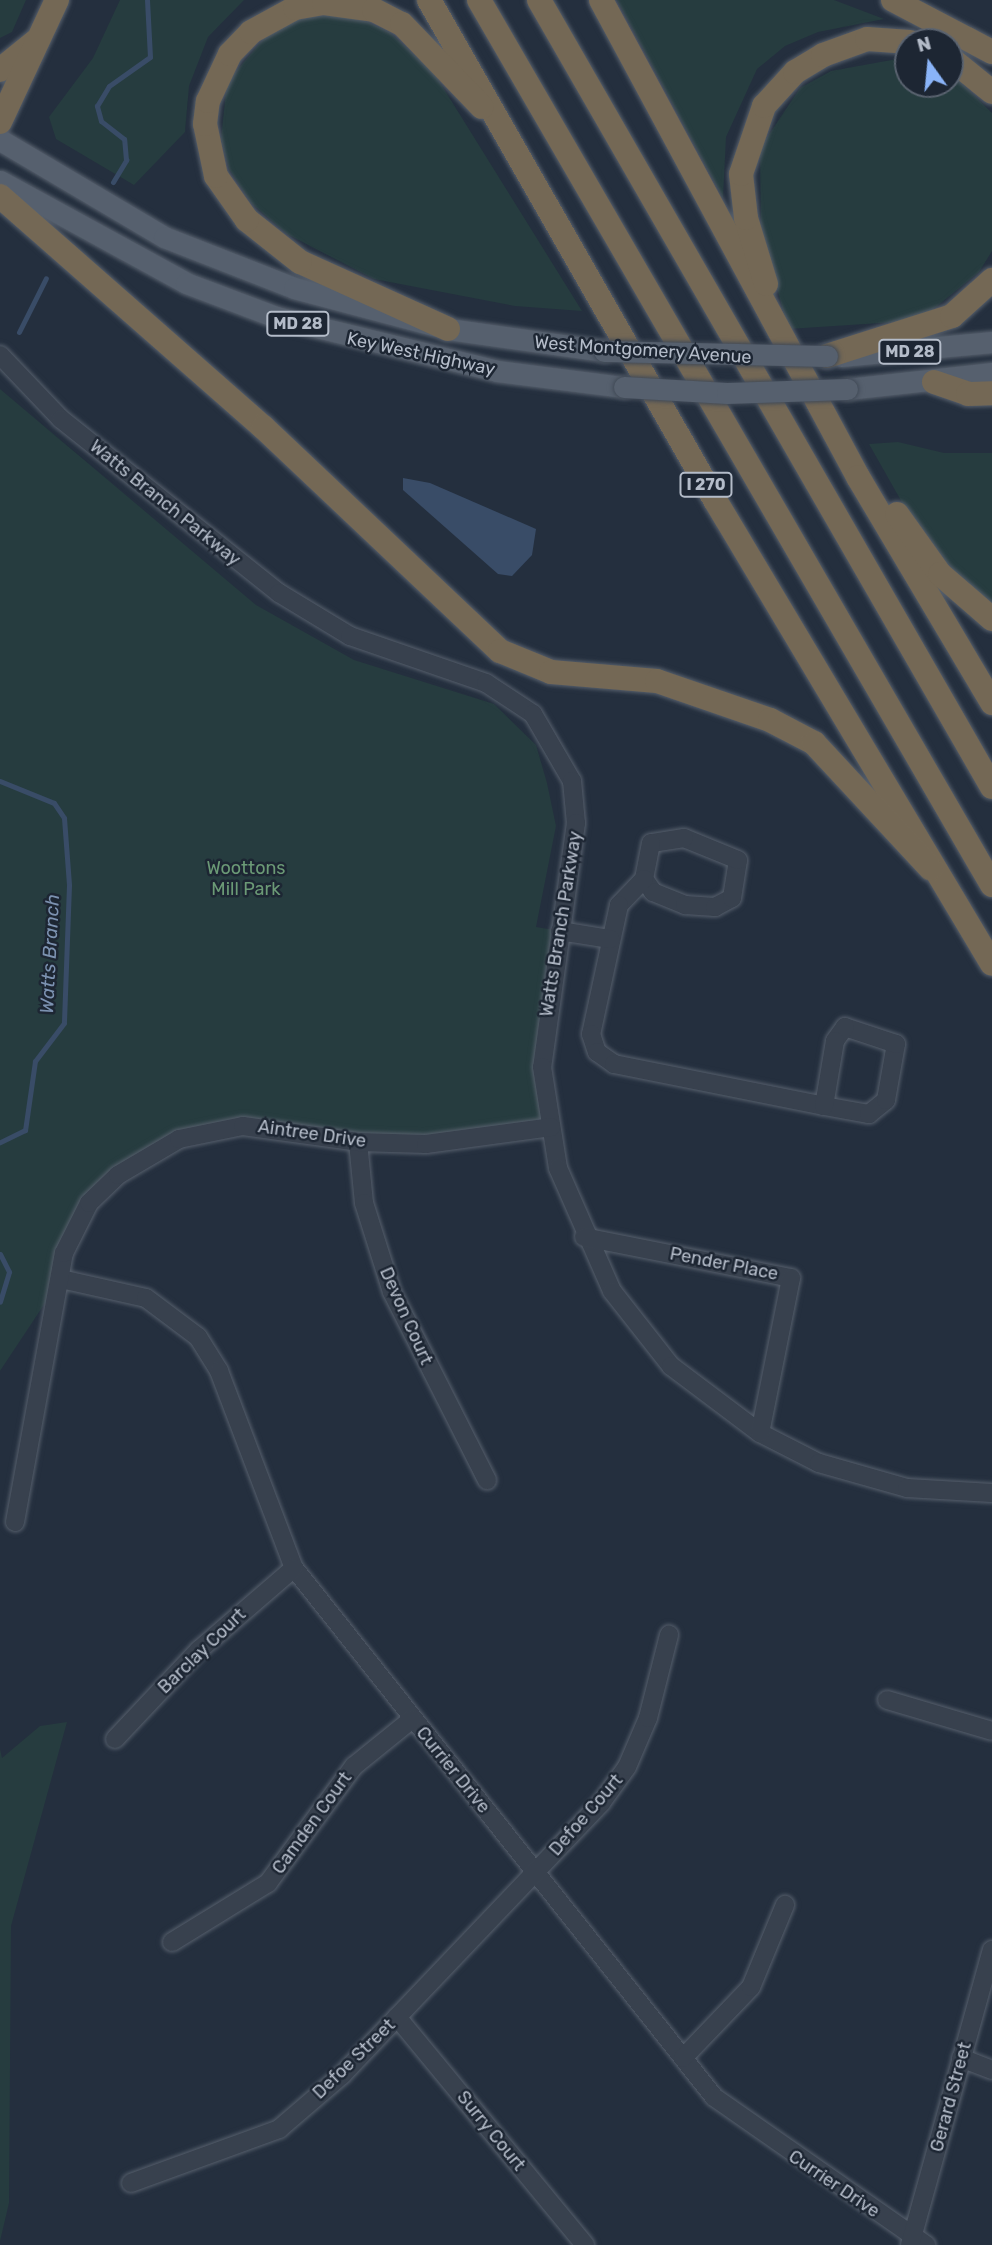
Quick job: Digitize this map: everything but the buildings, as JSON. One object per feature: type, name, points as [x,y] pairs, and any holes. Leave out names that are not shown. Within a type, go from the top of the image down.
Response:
[{"type":"highway","points":[[0,122],[57,0]]},
{"type":"highway","name":"I 270","points":[[429,0],[512,139],[930,868],[992,964]]},
{"type":"highway","name":"I 270","points":[[479,0],[992,885]]},
{"type":"highway","points":[[539,0],[992,787]]},
{"type":"highway","points":[[557,0],[642,179]]},
{"type":"highway","points":[[601,0],[838,439],[992,704]]},
{"type":"highway","points":[[893,0],[992,51]]},
{"type":"highway","points":[[448,329],[300,262],[247,220],[216,176],[205,124],[208,101],[230,54],[270,19],[324,3],[349,5],[402,24],[512,139]]},
{"type":"highway","points":[[0,70],[39,39]]},
{"type":"highway","points":[[783,339],[746,218],[741,174],[751,131],[795,72],[824,55],[867,40],[894,41]]},
{"type":"highway","points":[[964,69],[992,92]]},
{"type":"highway","points":[[0,196],[255,419],[500,651],[551,672],[657,681],[770,720],[814,743],[930,868]]},
{"type":"highway","points":[[827,356],[952,316],[992,280]]},
{"type":"highway","points":[[934,382],[968,394],[992,393]]},
{"type":"highway","points":[[838,439],[940,574],[992,619]]},
{"type":"main road","name":"West Montgomery Avenue","points":[[0,140],[164,237],[295,288],[448,329],[604,351],[827,356],[992,342]]},
{"type":"main road","name":"Key West Highway","points":[[0,181],[186,283],[276,317],[497,371],[624,387]]},
{"type":"main road","name":"West Montgomery Avenue","points":[[624,387],[727,393],[847,389],[934,382],[992,373]]},
{"type":"street","name":"Watts Branch Parkway","points":[[0,355],[61,419],[279,593],[350,636],[486,683],[533,714],[572,781],[576,823],[542,1050],[551,1127],[584,1237],[612,1291],[671,1366],[760,1433],[819,1463],[907,1488],[992,1493]]},
{"type":"street","points":[[643,879],[653,892],[685,905],[715,907],[732,898],[738,860],[684,838],[651,843],[643,879],[619,905],[610,939],[591,1034],[597,1052],[614,1064],[824,1106],[869,1114],[886,1100],[895,1044],[845,1027],[835,1041],[824,1106]]},
{"type":"street","points":[[560,931],[610,939]]},
{"type":"street","name":"Aintree Drive","points":[[15,1522],[64,1253],[89,1203],[118,1175],[179,1139],[222,1128],[274,1126],[358,1142],[426,1144],[551,1127]]},
{"type":"street","name":"Devon Court","points":[[358,1142],[364,1203],[392,1292],[486,1480]]},
{"type":"street","name":"Pender Place","points":[[584,1237],[791,1278],[760,1433]]},
{"type":"street","name":"Currier Drive","points":[[61,1279],[146,1298],[198,1337],[219,1371],[294,1568],[412,1719],[683,2058],[739,2120],[916,2242]]},
{"type":"street","name":"Barclay Court","points":[[115,1739],[199,1650],[294,1568]]},
{"type":"street","name":"Defoe Court","points":[[535,1873],[627,1767],[669,1635]]},
{"type":"street","points":[[887,1700],[992,1731]]},
{"type":"street","name":"Camden Court","points":[[172,1942],[268,1884],[354,1766],[412,1719]]},
{"type":"street","name":"Defoe Street","points":[[131,2183],[279,2129],[397,2017],[535,1873]]},
{"type":"street","points":[[683,2058],[751,1987],[785,1905]]},
{"type":"street","name":"Gerard Street","points":[[916,2242],[961,2058],[992,1950]]},
{"type":"street","name":"Surry Court","points":[[397,2017],[585,2245]]},
{"type":"street","points":[[961,2058],[992,2070]]},
{"type":"green space","points":[[0,0],[26,0],[12,32],[0,38]]},
{"type":"green space","points":[[120,0],[244,0],[208,37],[189,86],[185,132],[134,185],[56,139],[49,117],[93,58]]},
{"type":"green space","points":[[617,0],[834,0],[884,19],[818,32],[785,46],[757,69],[726,137],[723,198]]},
{"type":"green space","points":[[306,16],[354,16],[389,32],[434,73],[582,311],[515,306],[374,279],[287,234],[251,203],[229,169],[221,139],[227,82],[271,30]]},
{"type":"green space","points":[[894,60],[894,98],[964,98],[964,86],[992,113],[992,251],[979,272],[931,311],[896,322],[788,329],[761,228],[760,148],[800,88],[831,71]]},
{"type":"green space","name":"Woottons Mill Park","points":[[0,389],[256,605],[354,660],[494,704],[536,745],[556,826],[536,927],[560,931],[542,1050],[551,1127],[426,1144],[302,1130],[179,1139],[89,1203],[61,1279],[0,1371]]},
{"type":"green space","points":[[898,442],[944,453],[992,453],[992,603],[960,580],[908,513],[869,444]]},
{"type":"green space","points":[[67,1722],[11,1926],[9,2203],[0,2241],[0,1749],[2,1758],[40,1726]]},
{"type":"water","points":[[403,478],[430,483],[536,529],[532,555],[512,576],[498,574],[403,490]]},
{"type":"waterway","points":[[113,182],[126,160],[124,139],[101,121],[97,106],[109,86],[150,57],[147,0]]},
{"type":"waterway","points":[[19,332],[46,278]]},
{"type":"waterway","name":"Watts Branch","points":[[0,781],[54,803],[64,818],[69,885],[64,1023],[35,1061],[25,1130],[0,1142]]},
{"type":"waterway","name":"Watts Branch","points":[[0,1254],[9,1272],[0,1302]]}]
